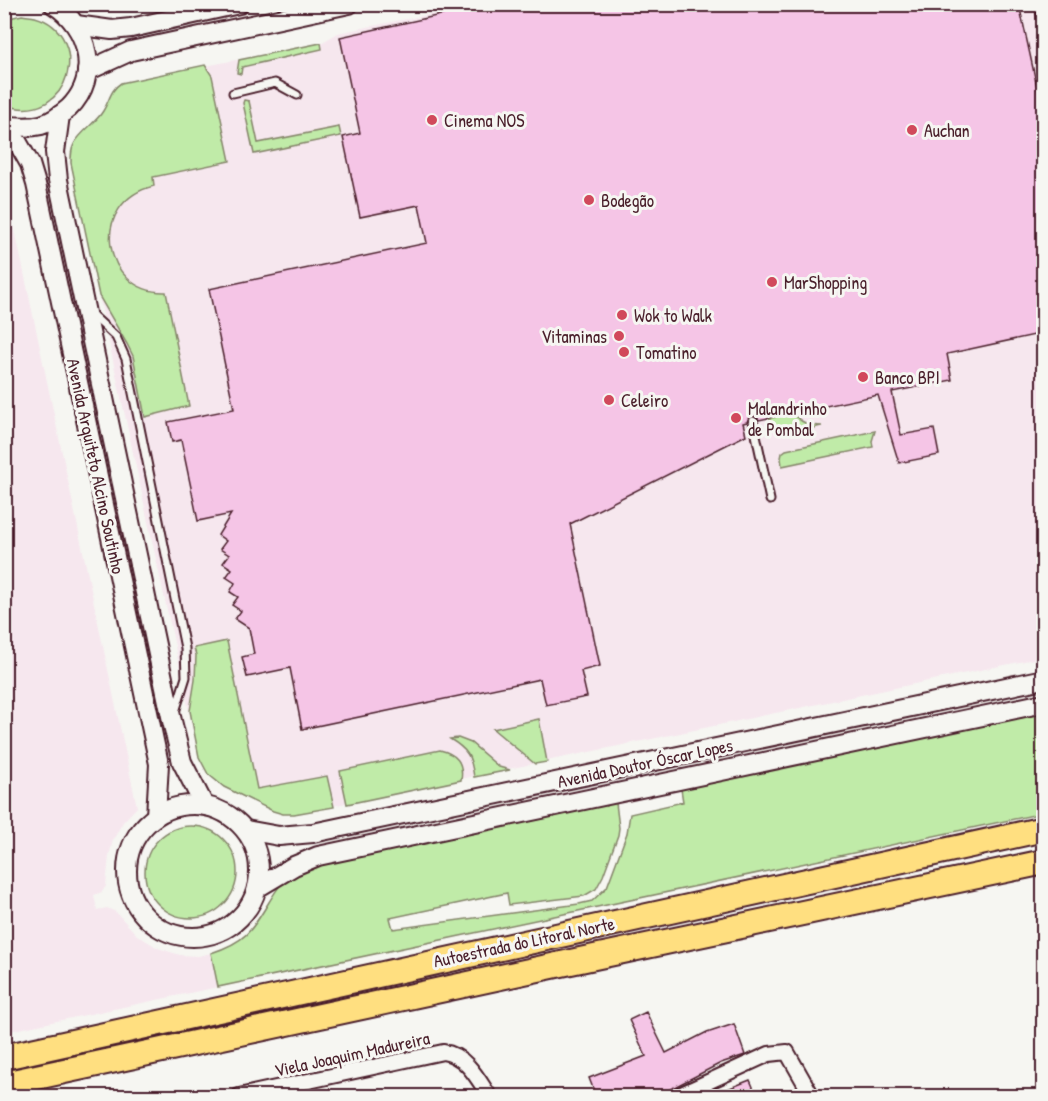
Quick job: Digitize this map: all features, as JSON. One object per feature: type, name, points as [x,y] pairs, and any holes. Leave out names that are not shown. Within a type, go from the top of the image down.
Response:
[{"type":"highway","name":"Autoestrada do Litoral Norte","points":[[4,1057],[1044,829]]},
{"type":"highway","name":"Autoestrada do Litoral Norte","points":[[4,1084],[1044,862]]},
{"type":"main road","points":[[76,25],[112,30],[131,28],[239,4]]},
{"type":"main road","points":[[87,71],[130,51],[349,4]]},
{"type":"main road","points":[[4,126],[24,128],[43,124],[60,116],[73,103],[82,88],[87,71],[87,55],[83,39],[76,25],[59,6]]},
{"type":"main road","name":"Avenida Arquiteto Alcino Soutinho","points":[[60,116],[55,152],[58,180],[172,721],[182,762],[204,805]]},
{"type":"main road","name":"Avenida Arquiteto Alcino Soutinho","points":[[4,126],[18,143],[30,164],[36,184],[159,764],[156,816]]},
{"type":"main road","name":"Avenida Doutor Óscar Lopes","points":[[246,830],[279,836],[313,833],[1044,679]]},
{"type":"main road","name":"Avenida Doutor Óscar Lopes","points":[[257,888],[294,866],[318,856],[1044,703]]},
{"type":"main road","points":[[187,804],[204,805],[227,814],[246,830],[256,848],[260,868],[257,888],[249,906],[237,921],[220,932],[201,937],[182,936],[163,930],[147,919],[135,903],[128,885],[127,865],[132,846],[141,829],[156,816],[171,808],[187,804]]},
{"type":"street","name":"Viela Joaquim Madureira","points":[[239,1096],[443,1052],[451,1053],[472,1070],[489,1096]]},
{"type":"street","points":[[678,1096],[769,1054],[787,1052],[812,1096]]},
{"type":"lane","points":[[1039,4],[1044,27]]},
{"type":"lane","points":[[233,93],[275,83],[297,95]]},
{"type":"lane","points":[[85,308],[116,337],[126,359],[186,648],[186,677],[172,721]]},
{"type":"lane","points":[[753,421],[770,500]]},
{"type":"shaded area","points":[[475,5],[1043,5],[1043,657],[294,814],[273,811],[224,787],[208,774],[199,757],[99,296],[71,163],[71,153],[75,143],[104,110],[115,87],[121,83],[321,43],[338,33]]},
{"type":"shaded area","points":[[4,178],[137,807],[123,822],[113,840],[106,886],[102,892],[94,895],[97,910],[107,908],[116,912],[137,935],[158,948],[180,955],[198,956],[211,953],[218,987],[5,1032]]},
{"type":"green space","points":[[22,15],[35,17],[53,26],[64,41],[69,58],[67,75],[59,91],[46,103],[28,108],[5,105],[5,19]]},
{"type":"green space","points":[[321,43],[322,49],[242,67],[241,74],[237,73],[239,60]]},
{"type":"green space","points":[[205,65],[212,76],[230,161],[153,177],[154,186],[133,195],[119,210],[111,227],[111,246],[116,264],[128,279],[144,289],[166,292],[189,406],[145,417],[133,356],[99,296],[71,163],[72,151],[77,139],[100,115],[112,92],[121,83]]},
{"type":"green space","points":[[244,100],[249,101],[258,143],[339,127],[341,136],[254,154]]},
{"type":"green space","points":[[793,413],[806,423],[822,426],[782,432],[774,428],[769,418]]},
{"type":"green space","points":[[875,431],[873,447],[782,466],[782,453],[786,450]]},
{"type":"green space","points":[[227,641],[257,789],[327,776],[334,807],[283,814],[224,787],[208,774],[199,757],[190,711],[195,680],[194,648]]},
{"type":"green space","points":[[1043,713],[1043,813],[218,987],[211,953],[232,945],[246,935],[283,881],[312,867],[616,803],[618,835],[596,889],[584,896],[509,905],[507,893],[390,918],[393,929],[579,904],[592,901],[607,887],[627,833],[630,814],[683,802],[681,789]]},
{"type":"green space","points":[[539,719],[547,762],[535,764],[493,729]]},
{"type":"green space","points":[[458,738],[471,743],[499,767],[510,770],[474,777],[468,754],[450,739]]},
{"type":"green space","points":[[440,750],[458,760],[462,774],[461,780],[347,804],[340,771]]},
{"type":"green space","points":[[191,826],[209,829],[224,839],[234,854],[237,872],[234,890],[224,905],[209,915],[191,918],[173,915],[158,905],[148,890],[145,872],[148,854],[158,839],[173,829]]},
{"type":"building","name":"MarShopping","points":[[491,4],[1019,4],[1044,119],[1044,333],[947,354],[952,380],[892,392],[901,435],[934,429],[939,455],[899,463],[878,395],[759,420],[752,415],[747,422],[743,423],[746,435],[570,524],[600,666],[581,671],[587,697],[546,705],[540,679],[302,729],[290,668],[247,677],[242,657],[254,654],[249,628],[235,619],[241,611],[232,605],[238,597],[230,592],[235,583],[226,577],[232,569],[223,563],[229,555],[220,549],[226,541],[218,535],[231,514],[198,521],[181,440],[172,442],[168,422],[234,409],[209,289],[427,243],[419,205],[360,217],[343,137],[360,133],[340,37]]},
{"type":"building","points":[[646,1012],[666,1053],[707,1032],[734,1024],[745,1055],[721,1063],[657,1096],[596,1096],[589,1078],[646,1056],[629,1020]]},
{"type":"building","points":[[750,1080],[757,1096],[710,1096]]},
{"type":"place","name":"Cinema NOS","points":[[432,120]]},
{"type":"place","name":"Auchan","points":[[912,130]]},
{"type":"place","name":"Bodegão","points":[[589,200]]},
{"type":"place","name":"MarShopping","points":[[772,282]]},
{"type":"place","name":"Wok to Walk","points":[[622,315]]},
{"type":"place","name":"Vitaminas","points":[[619,336]]},
{"type":"place","name":"Tomatino","points":[[624,352]]},
{"type":"place","name":"Banco BPI","points":[[863,377]]},
{"type":"place","name":"Celeiro","points":[[609,400]]},
{"type":"place","name":"Malandrinho de Pombal","points":[[736,418]]}]
